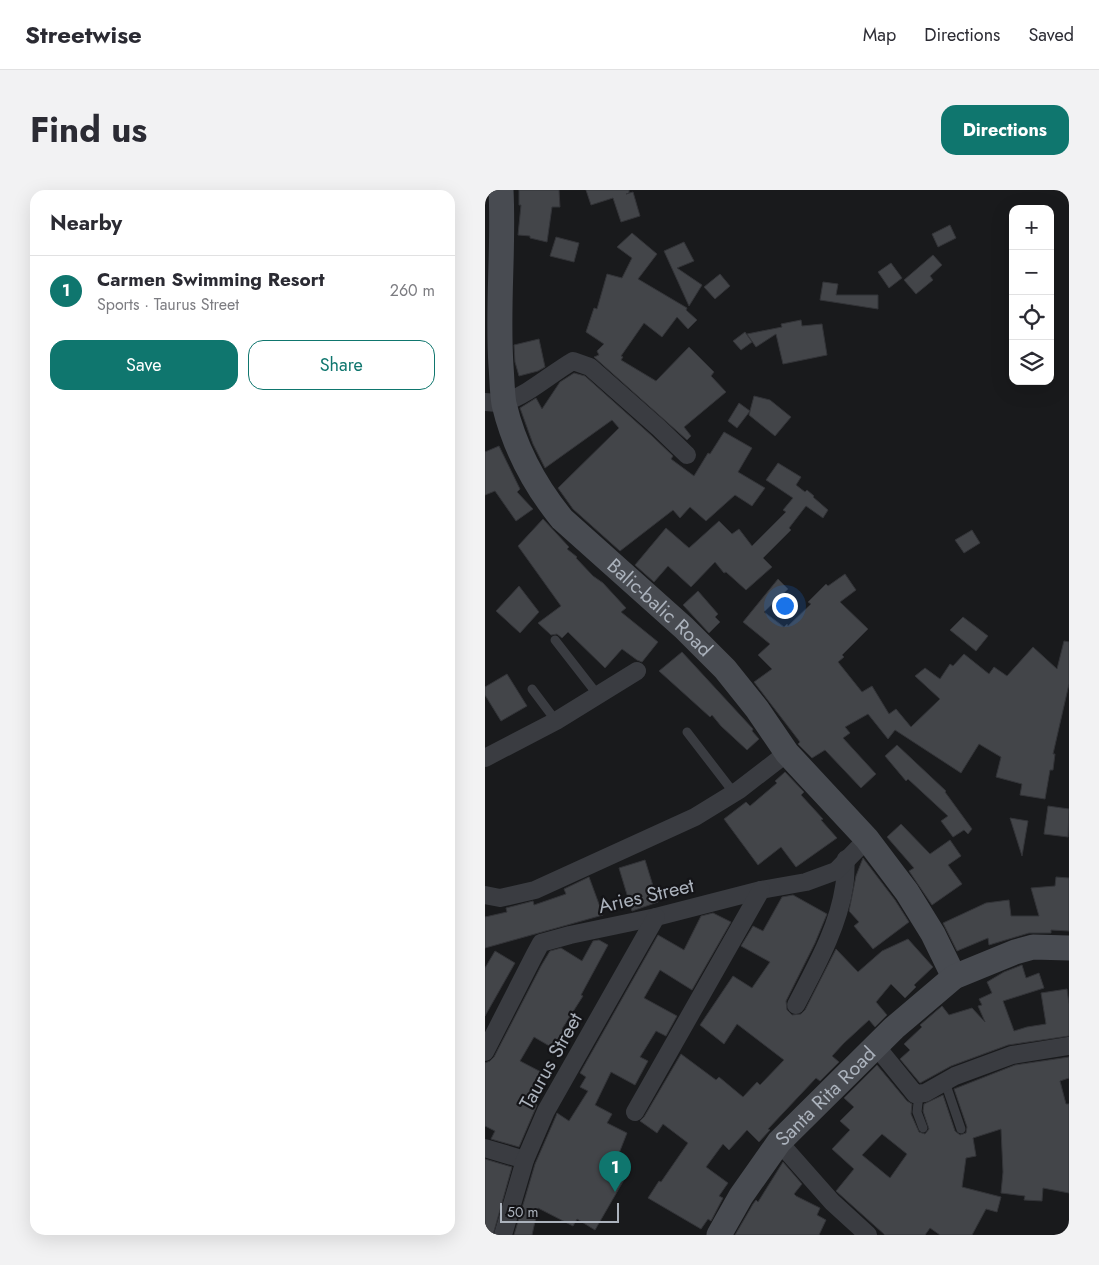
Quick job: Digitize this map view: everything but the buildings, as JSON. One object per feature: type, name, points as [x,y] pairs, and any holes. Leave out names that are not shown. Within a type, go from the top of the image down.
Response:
[{"type":"main road","name":"Balic-balic Road","points":[[501,190],[503,230],[494,402],[511,427],[526,466],[547,501],[562,519],[684,628],[725,669],[757,709],[787,753],[867,839],[907,892],[933,934],[954,977]]},
{"type":"main road","name":"Santa Rita Road","points":[[719,1235],[741,1196],[779,1142],[895,1028],[954,977],[1015,952],[1033,947],[1069,948]]},
{"type":"street","points":[[494,402],[535,386],[573,361],[590,367],[687,455]]},
{"type":"street","points":[[485,758],[556,721],[637,671]]},
{"type":"street","points":[[485,896],[499,898],[535,890],[695,816],[735,793],[787,753]]},
{"type":"street","name":"Aries Street","points":[[485,1052],[490,1033],[541,943],[656,917],[761,890],[806,882],[836,871],[867,839]]},
{"type":"street","points":[[796,1005],[819,959],[837,916],[845,886],[846,859]]},
{"type":"street","points":[[635,1112],[761,890]]},
{"type":"street","name":"Taurus Street","points":[[503,1235],[525,1160],[546,1111],[656,917]]},
{"type":"street","points":[[876,1046],[915,1094],[925,1093],[955,1076],[1012,1055],[1069,1046]]},
{"type":"street","points":[[779,1142],[832,1202],[868,1235]]},
{"type":"street","points":[[485,1148],[525,1160]]},
{"type":"lane","points":[[555,640],[597,694]]},
{"type":"lane","points":[[532,689],[556,721]]},
{"type":"lane","points":[[687,732],[735,793]]},
{"type":"lane","points":[[945,1082],[961,1129]]},
{"type":"lane","points":[[919,1094],[917,1112],[923,1128]]},
{"type":"place","name":"Carmen Swimming Resort","points":[[615,1192]]}]
